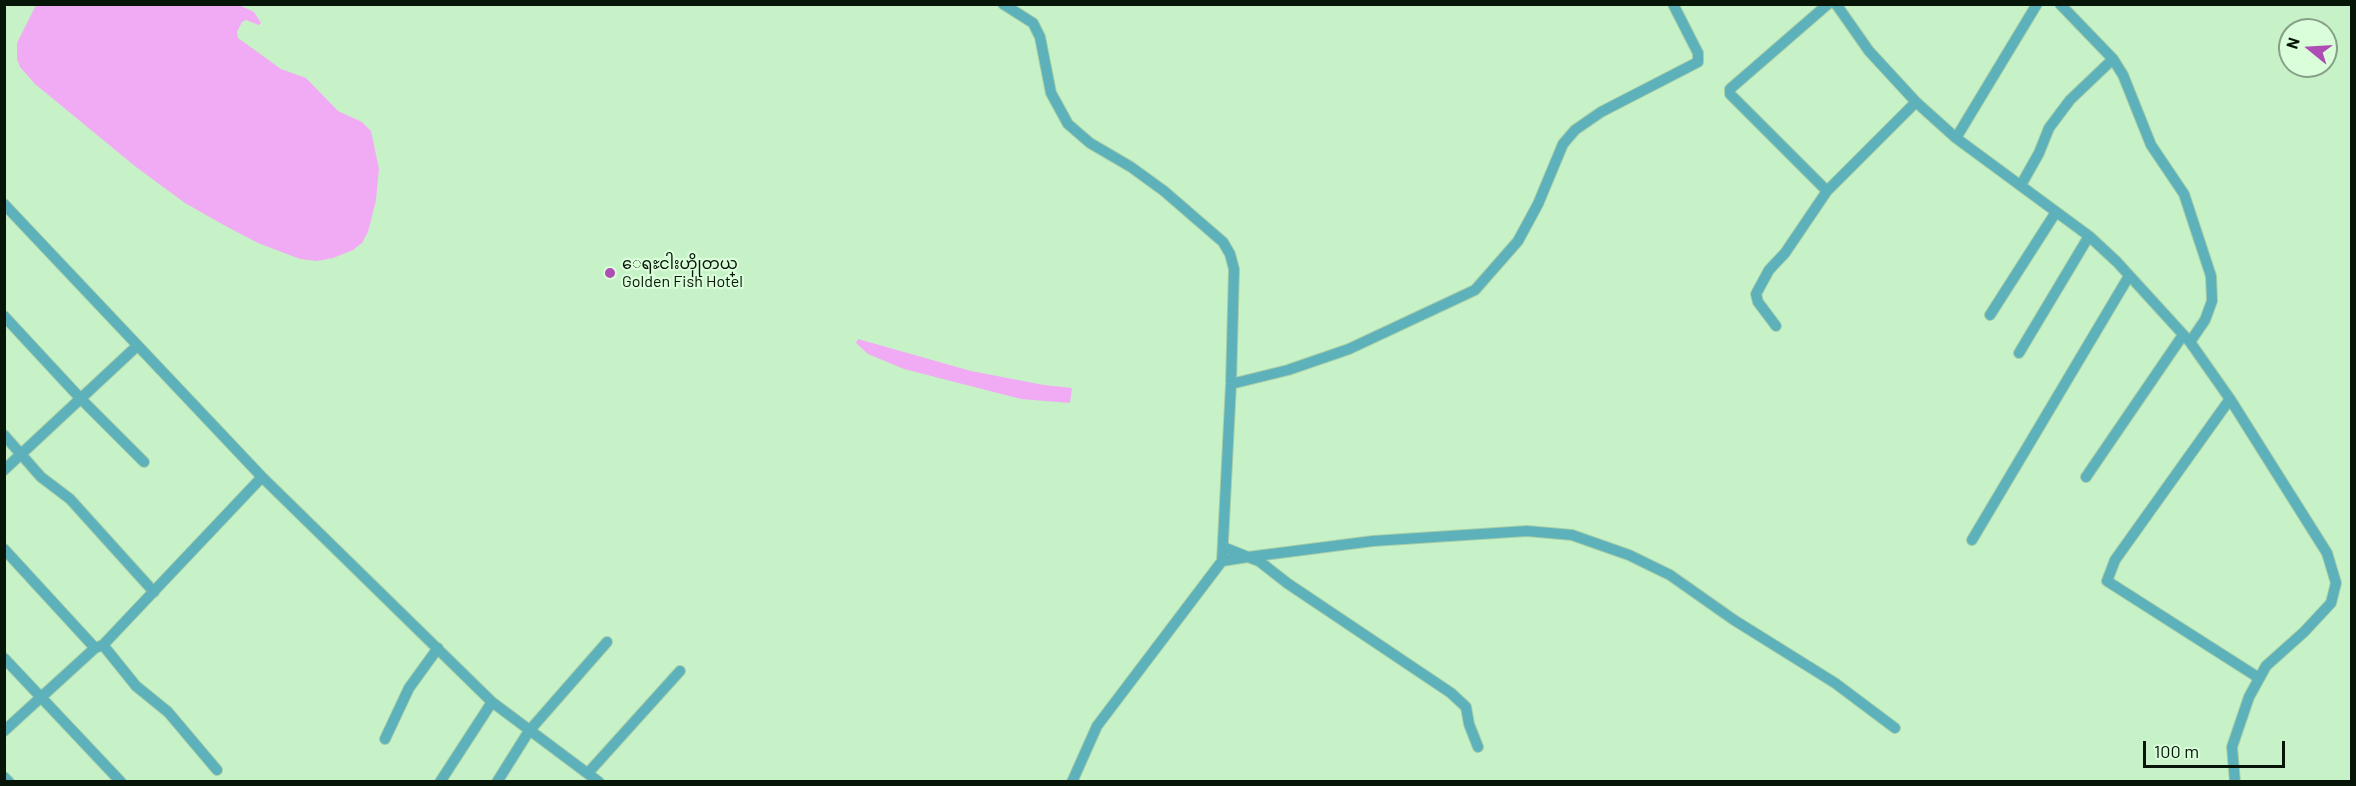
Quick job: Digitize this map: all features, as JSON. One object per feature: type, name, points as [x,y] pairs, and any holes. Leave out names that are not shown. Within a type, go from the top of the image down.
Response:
[{"type":"street","points":[[1003,4],[1033,23],[1040,37],[1051,93],[1068,124],[1090,143],[1131,167],[1164,191],[1223,242],[1230,254],[1234,269],[1232,384],[1222,561],[1097,726],[1072,782]]},
{"type":"street","points":[[1232,384],[1288,370],[1348,349],[1475,290],[1518,241],[1538,204],[1563,144],[1575,130],[1601,112],[1698,62],[1698,53],[1673,4]]},
{"type":"street","points":[[1827,191],[1730,94],[1736,84],[1828,4]]},
{"type":"street","points":[[1836,4],[1869,51],[1916,102],[1956,138],[2089,236],[2186,339],[2230,399],[2327,553],[2336,583],[2331,603],[2304,632],[2266,666],[2259,678],[2249,697],[2232,747],[2235,782]]},
{"type":"street","points":[[1956,138],[2037,4]]},
{"type":"street","points":[[2060,4],[2113,59],[2123,75],[2151,145],[2184,194],[2211,276],[2212,301],[2205,320],[2186,339],[2086,477]]},
{"type":"street","points":[[2020,185],[2039,153],[2049,128],[2070,100],[2113,59]]},
{"type":"street","points":[[1776,326],[1758,302],[1756,294],[1769,270],[1785,253],[1827,191],[1916,102]]},
{"type":"street","points":[[4,204],[9,215],[262,477],[492,702],[599,782]]},
{"type":"street","points":[[1990,315],[2056,212]]},
{"type":"street","points":[[2019,353],[2089,236]]},
{"type":"street","points":[[1972,540],[2129,276]]},
{"type":"street","points":[[4,316],[81,399],[144,462]]},
{"type":"street","points":[[4,470],[137,346]]},
{"type":"street","points":[[2230,399],[2115,560],[2106,581],[2259,678]]},
{"type":"street","points":[[4,435],[41,477],[70,499],[154,592]]},
{"type":"street","points":[[4,731],[99,647],[262,477]]},
{"type":"street","points":[[1222,561],[1373,541],[1527,531],[1572,535],[1629,555],[1670,575],[1734,620],[1835,683],[1895,728]]},
{"type":"street","points":[[1223,547],[1259,561],[1297,590],[1451,693],[1466,707],[1469,724],[1478,747]]},
{"type":"street","points":[[4,549],[136,686],[168,711],[217,770]]},
{"type":"street","points":[[497,782],[529,731],[607,642]]},
{"type":"street","points":[[385,739],[409,688],[438,648]]},
{"type":"street","points":[[4,658],[121,782]]},
{"type":"street","points":[[588,773],[680,671]]},
{"type":"street","points":[[440,782],[492,702]]},
{"type":"street","points":[[4,777],[9,782]]},
{"type":"shaded area","points":[[36,5],[239,5],[254,12],[261,23],[259,25],[246,20],[242,22],[237,32],[238,38],[281,69],[306,78],[338,111],[362,122],[371,131],[379,169],[376,200],[368,232],[362,243],[353,250],[333,258],[317,261],[300,259],[258,243],[220,223],[185,203],[136,167],[35,84],[20,67],[17,59],[17,43]]},
{"type":"shaded area","points":[[858,339],[971,371],[1072,388],[1070,403],[1021,399],[904,369],[868,354],[856,343]]},
{"type":"place","name":"ေရႊငါးဟိုုတယ္ Golden Fish Hotel","points":[[610,273]]}]
